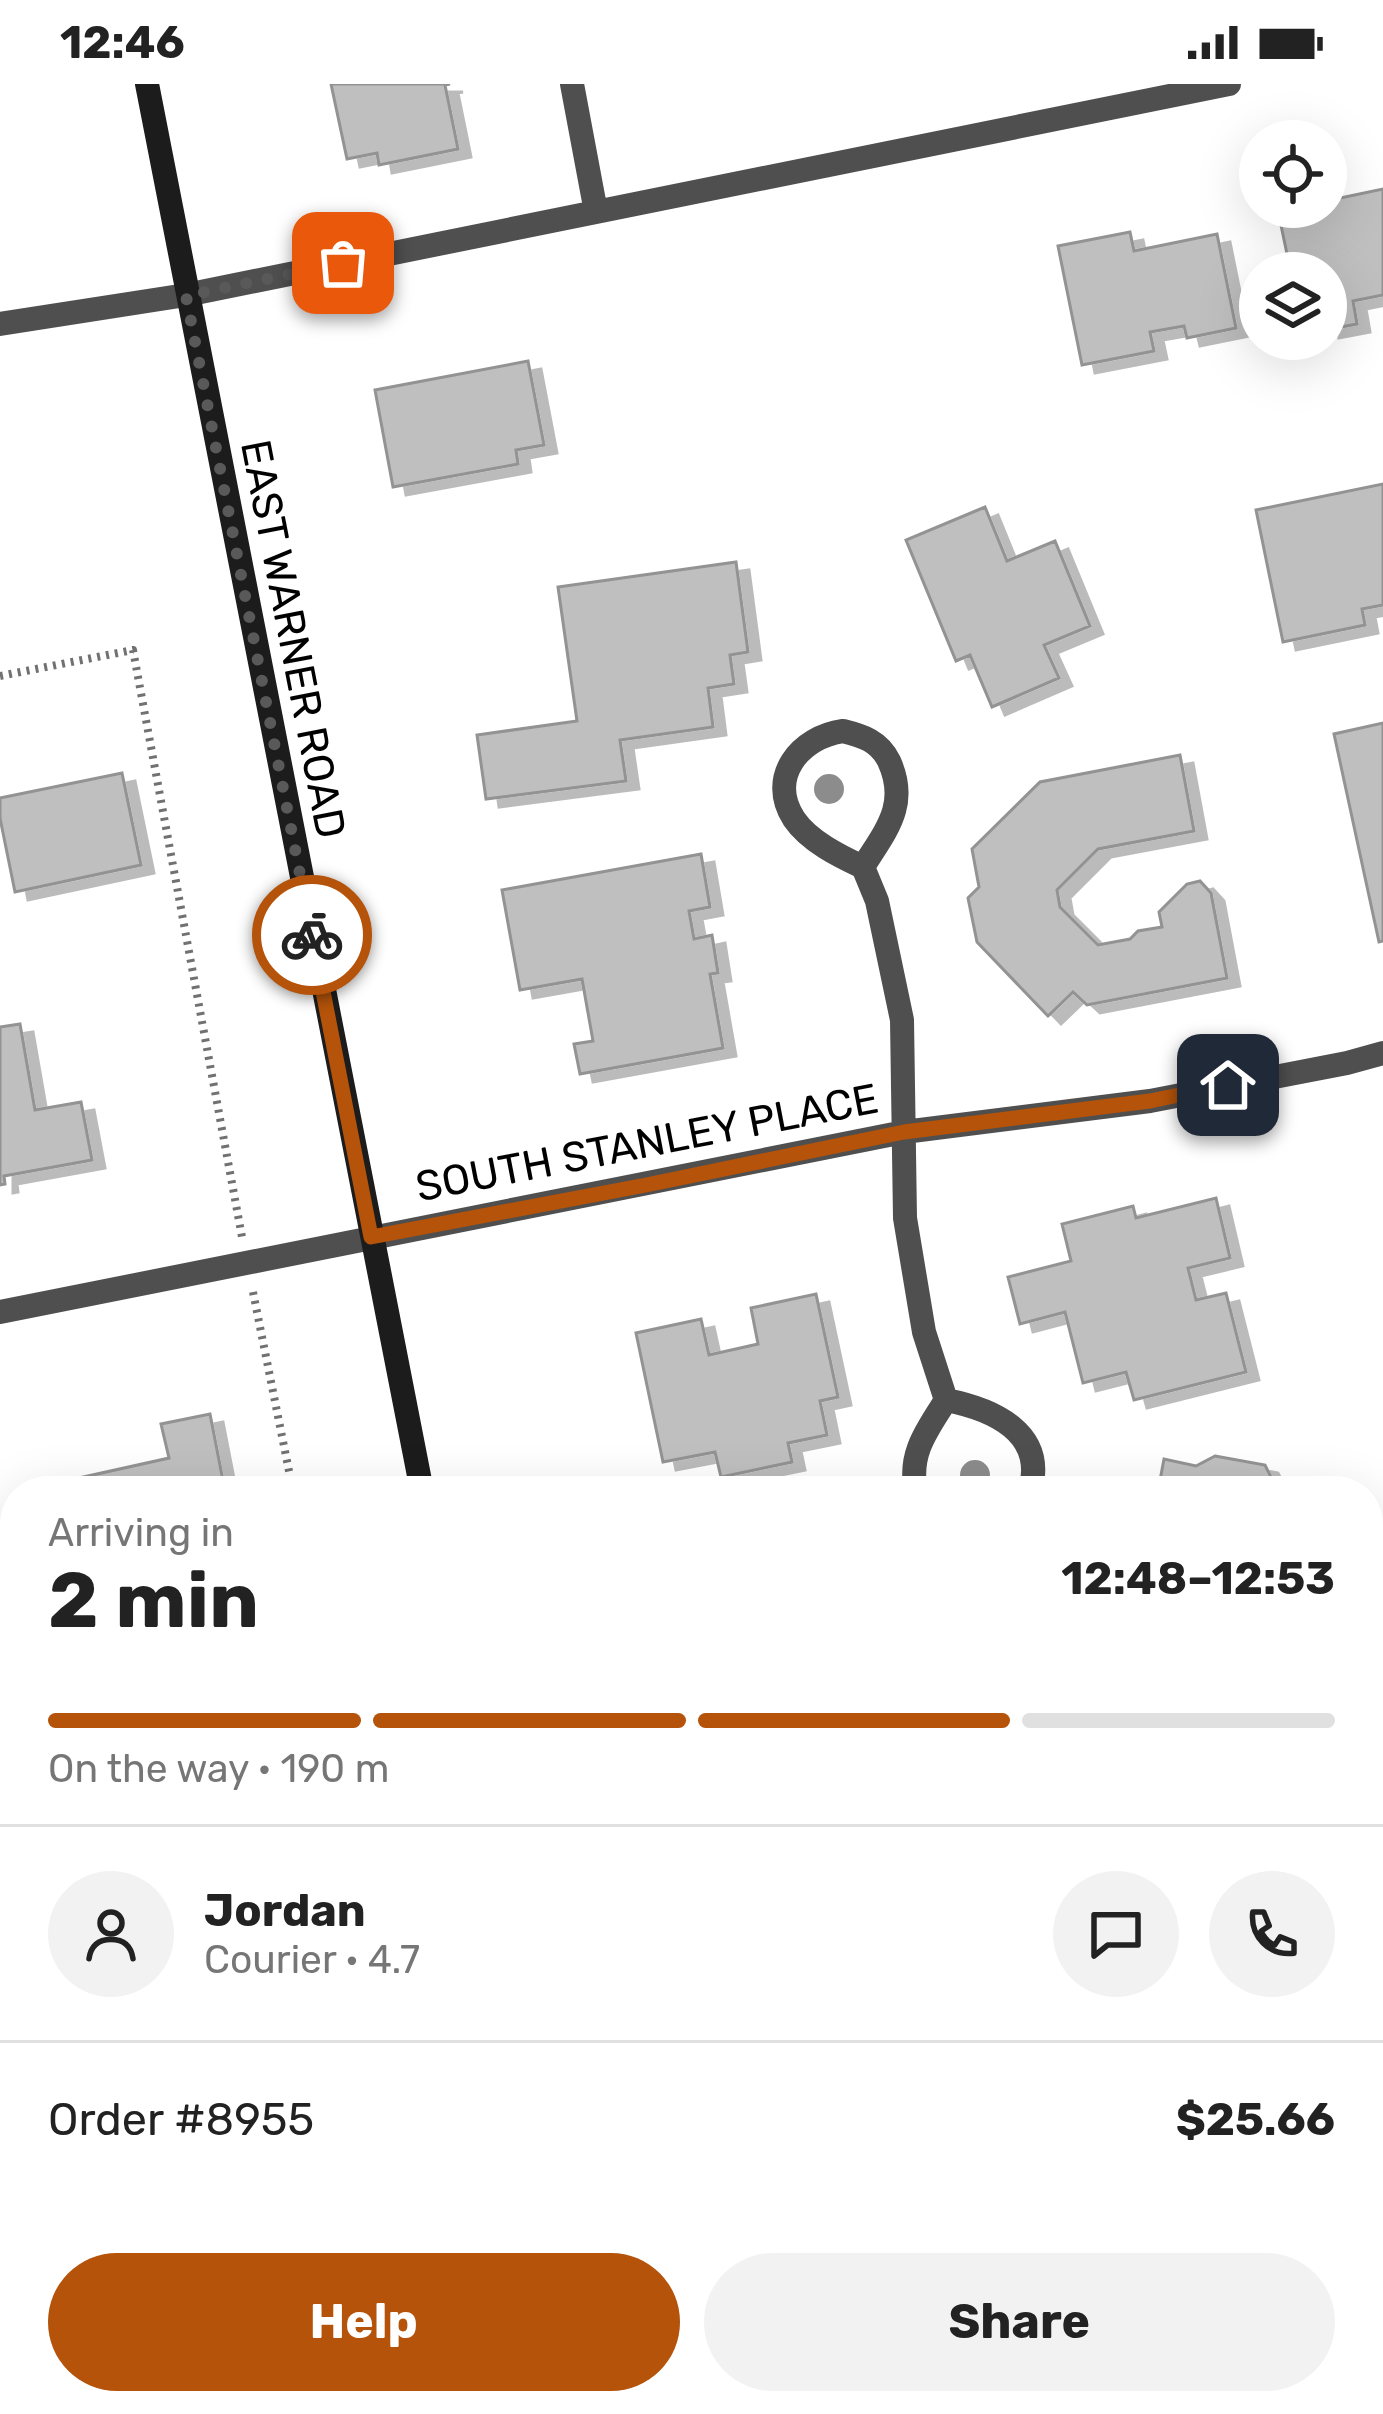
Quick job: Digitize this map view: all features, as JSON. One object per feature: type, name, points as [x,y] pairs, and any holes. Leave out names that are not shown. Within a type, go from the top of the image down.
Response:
[{"type":"main road","name":"EAST WARNER ROAD","points":[[147,84],[419,1476]]},
{"type":"street","points":[[572,84],[596,212]]},
{"type":"street","points":[[0,324],[186,296],[1229,84]]},
{"type":"street","points":[[863,867],[889,823],[898,799],[898,781],[883,749],[866,737],[843,731],[825,734],[808,742],[793,759],[785,777],[788,807],[796,823],[833,853],[863,867],[877,901],[902,1020],[905,1218],[924,1332],[946,1400],[921,1440],[912,1476]]},
{"type":"street","name":"SOUTH STANLEY PLACE","points":[[0,1312],[904,1132],[1150,1101],[1383,1053]]},
{"type":"street","points":[[946,1400],[975,1406],[1018,1429],[1033,1462],[1032,1476]]},
{"type":"path","points":[[0,676],[133,650],[290,1476]]},
{"type":"building","points":[[331,84],[450,84],[445,85],[458,149],[379,165],[377,153],[347,159]]},
{"type":"building","points":[[1383,189],[1383,295],[1353,301],[1357,324],[1347,326],[1347,252],[1287,252],[1282,228],[1347,228],[1347,197]]},
{"type":"building","points":[[1130,232],[1134,251],[1217,234],[1236,328],[1187,338],[1184,326],[1150,332],[1154,351],[1082,365],[1058,246]]},
{"type":"building","points":[[528,361],[544,445],[516,450],[518,464],[393,487],[375,390]]},
{"type":"building","points":[[1383,484],[1383,605],[1362,609],[1365,625],[1283,642],[1256,510]]},
{"type":"building","points":[[985,507],[1007,561],[1055,541],[1090,626],[1044,645],[1059,678],[992,707],[970,655],[956,661],[906,540]]},
{"type":"building","points":[[736,562],[748,652],[730,655],[734,684],[708,688],[713,727],[620,740],[626,781],[486,799],[477,735],[577,721],[558,587]]},
{"type":"building","points":[[1383,723],[1383,941],[1379,942],[1334,734]]},
{"type":"building","points":[[1180,755],[1194,831],[1098,849],[1057,890],[1060,907],[1098,945],[1162,927],[1159,912],[1187,884],[1200,881],[1211,893],[1227,978],[1087,1005],[1073,992],[1048,1016],[977,942],[968,898],[979,887],[972,849],[1040,782]]},
{"type":"building","points":[[122,773],[141,865],[15,892],[0,798]]},
{"type":"building","points":[[701,854],[710,907],[689,911],[694,939],[712,935],[718,973],[710,974],[723,1048],[580,1074],[574,1044],[593,1041],[582,979],[520,990],[502,890]]},
{"type":"building","points":[[20,1024],[35,1110],[81,1102],[92,1160],[4,1176],[5,1184],[0,1185],[0,1027]]},
{"type":"building","points":[[1216,1198],[1230,1258],[1188,1268],[1196,1300],[1226,1293],[1246,1372],[1134,1400],[1126,1372],[1083,1383],[1065,1312],[1020,1324],[1008,1277],[1071,1261],[1062,1224],[1133,1206],[1136,1218]]},
{"type":"building","points":[[816,1294],[838,1397],[820,1401],[827,1435],[788,1443],[792,1462],[726,1476],[721,1476],[715,1452],[663,1462],[636,1333],[701,1319],[709,1355],[758,1344],[751,1308]]},
{"type":"building","points":[[210,1414],[222,1476],[88,1476],[169,1458],[161,1424]]},
{"type":"building","points":[[1215,1456],[1265,1465],[1270,1476],[1161,1476],[1164,1459],[1196,1466]]},
{"type":"way so far","points":[[312,935],[186,296],[343,263]]},
{"type":"route","points":[[312,935],[371,1237],[904,1132],[1150,1101],[1228,1085]]}]
